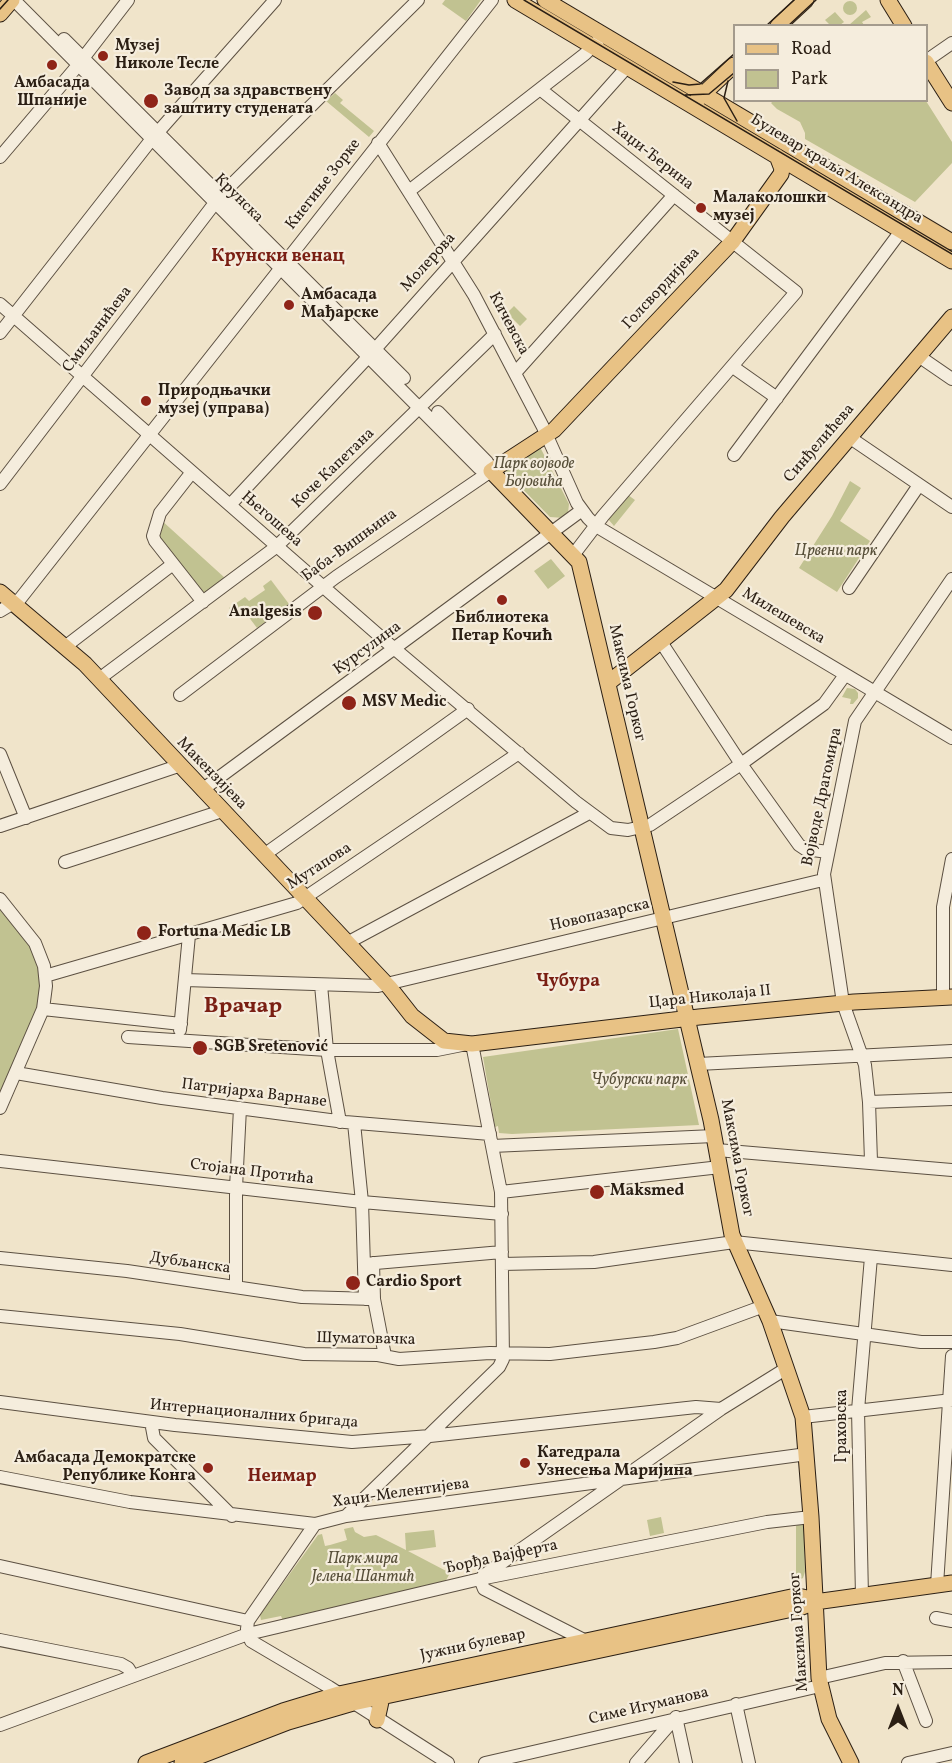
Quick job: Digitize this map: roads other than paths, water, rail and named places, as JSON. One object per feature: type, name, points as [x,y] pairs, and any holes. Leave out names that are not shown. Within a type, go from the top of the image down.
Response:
[{"type":"main road","points":[[0,14],[13,0]]},
{"type":"main road","name":"Булевар краља Александра","points":[[515,0],[703,94],[952,242]]},
{"type":"main road","name":"Булевар краља Александра","points":[[545,0],[627,67],[777,156],[799,172],[952,261]]},
{"type":"main road","points":[[780,24],[806,0]]},
{"type":"main road","points":[[888,0],[903,24]]},
{"type":"main road","points":[[928,63],[952,103]]},
{"type":"main road","points":[[691,105],[733,67]]},
{"type":"main road","name":"Голсвордијева","points":[[546,435],[733,241],[781,174],[782,169],[777,156]]},
{"type":"main road","name":"Синђелићева","points":[[608,683],[718,598],[849,437],[952,317]]},
{"type":"main road","name":"Баба-Вишњина","points":[[491,471],[546,435]]},
{"type":"main road","name":"Крунска","points":[[491,471],[574,554]]},
{"type":"main road","name":"Максима Горког","points":[[574,554],[579,562],[698,1064],[734,1242],[770,1321],[803,1417],[811,1517],[819,1682],[829,1719],[851,1763]]},
{"type":"main road","name":"Макензијева","points":[[0,592],[66,646],[99,679],[178,766],[388,986],[431,1042],[468,1044]]},
{"type":"main road","name":"Макензијева","points":[[388,986],[404,995],[431,1021],[468,1044]]},
{"type":"main road","name":"Цара Николаја II","points":[[468,1044],[686,1018],[843,1003],[947,997]]},
{"type":"main road","name":"Јужни булевар","points":[[182,1763],[288,1722],[353,1703],[802,1607],[815,1602],[945,1585]]},
{"type":"main road","name":"Јужни булевар","points":[[146,1763],[283,1711],[339,1694],[794,1596],[815,1602]]},
{"type":"main road","points":[[377,1720],[382,1697]]},
{"type":"street","name":"Крунска","points":[[13,0],[81,62]]},
{"type":"street","name":"Крунска","points":[[24,0],[154,136],[425,405],[479,468],[491,471]]},
{"type":"street","points":[[0,157],[81,62],[128,0]]},
{"type":"street","points":[[0,333],[154,136],[275,0]]},
{"type":"street","name":"Смиљанићева","points":[[0,484],[218,198],[418,0]]},
{"type":"street","name":"Кнегиње Зорке","points":[[0,611],[14,604],[492,0]]},
{"type":"street","points":[[409,191],[598,41]]},
{"type":"street","points":[[928,60],[952,43]]},
{"type":"street","name":"Молерова","points":[[230,505],[372,352],[627,67]]},
{"type":"street","name":"Хаџи-Ђерина","points":[[540,89],[795,289],[795,296],[733,367]]},
{"type":"street","name":"Кичевска","points":[[378,143],[495,334],[582,510],[596,526]]},
{"type":"street","points":[[515,373],[674,195]]},
{"type":"street","points":[[734,456],[901,231]]},
{"type":"street","name":"Његошева","points":[[0,304],[276,547],[589,813],[615,829],[641,828]]},
{"type":"street","name":"Коче Капетана","points":[[99,679],[276,547],[425,405],[495,334]]},
{"type":"street","points":[[920,357],[952,379]]},
{"type":"street","points":[[574,554],[733,367],[777,398]]},
{"type":"street","points":[[849,437],[952,507]]},
{"type":"street","name":"Баба-Вишњина","points":[[180,695],[323,586],[491,471]]},
{"type":"street","points":[[192,472],[160,513],[154,526],[154,540],[203,602]]},
{"type":"street","points":[[849,588],[919,485]]},
{"type":"street","name":"Курсулина","points":[[202,790],[396,650],[582,510]]},
{"type":"street","name":"Милешевска","points":[[596,526],[952,738]]},
{"type":"street","points":[[66,646],[173,564]]},
{"type":"street","name":"Војводе Драгомира","points":[[871,1161],[869,1102],[863,1056],[843,1003],[823,880],[855,721],[952,579]]},
{"type":"street","points":[[661,642],[741,764],[799,845],[805,849],[828,852]]},
{"type":"street","points":[[641,828],[741,764],[824,704],[845,675]]},
{"type":"street","points":[[264,855],[468,709]]},
{"type":"street","name":"Мутапова","points":[[45,976],[284,909],[304,898],[519,753]]},
{"type":"street","points":[[0,754],[26,818]]},
{"type":"street","points":[[0,826],[178,766]]},
{"type":"street","points":[[65,862],[222,811]]},
{"type":"street","points":[[347,944],[589,813]]},
{"type":"street","points":[[947,997],[943,907],[952,859]]},
{"type":"street","name":"Новопазарска","points":[[185,980],[388,986],[823,880]]},
{"type":"street","points":[[0,899],[35,943],[45,976],[43,1009],[0,1108]]},
{"type":"street","points":[[179,1042],[189,935]]},
{"type":"street","points":[[321,985],[327,1050],[340,1122]]},
{"type":"street","points":[[43,1009],[181,1024]]},
{"type":"street","points":[[128,1037],[327,1050],[431,1042]]},
{"type":"street","points":[[346,1516],[499,1367],[504,1352],[501,1192],[468,1044]]},
{"type":"street","points":[[698,1064],[952,1051]]},
{"type":"street","name":"Патријарха Варнаве","points":[[16,1072],[151,1096],[491,1140],[715,1143],[952,1170]]},
{"type":"street","points":[[869,1102],[952,1099]]},
{"type":"street","points":[[236,1287],[236,1188],[240,1108]]},
{"type":"street","points":[[354,1123],[369,1263],[370,1299],[385,1356]]},
{"type":"street","name":"Стојана Протића","points":[[0,1161],[362,1202],[502,1214]]},
{"type":"street","points":[[501,1192],[720,1167]]},
{"type":"street","points":[[369,1263],[502,1258],[601,1261],[734,1242],[952,1265]]},
{"type":"street","name":"Граховска","points":[[862,1596],[858,1410],[871,1257]]},
{"type":"street","name":"Дубљанска","points":[[0,1258],[127,1272],[302,1297],[370,1299]]},
{"type":"street","name":"Шуматовачка","points":[[0,1316],[180,1334],[304,1354],[385,1356],[399,1359],[504,1352],[564,1353],[665,1341],[764,1306]]},
{"type":"street","points":[[770,1321],[921,1341],[952,1342]]},
{"type":"street","points":[[945,1585],[952,1356]]},
{"type":"street","points":[[586,1641],[484,1588],[480,1579],[721,1409],[787,1368]]},
{"type":"street","points":[[803,1417],[950,1400]]},
{"type":"street","name":"Интернационалних бригада","points":[[0,1402],[151,1422],[352,1442],[430,1436],[696,1407],[721,1409]]},
{"type":"street","points":[[151,1422],[154,1438],[232,1516]]},
{"type":"street","name":"Хаџи-Мелентијева","points":[[0,1477],[130,1502],[232,1516],[315,1524],[346,1516],[620,1481],[807,1454]]},
{"type":"street","name":"Ђорђа Вајферта","points":[[0,1725],[252,1629],[480,1579],[811,1517]]},
{"type":"street","points":[[315,1524],[252,1629],[256,1646],[339,1694],[448,1763]]},
{"type":"street","points":[[0,1566],[252,1629]]},
{"type":"street","points":[[936,1618],[952,1621]]},
{"type":"street","points":[[0,1640],[121,1664],[128,1668],[133,1676]]},
{"type":"street","points":[[903,1661],[926,1721]]},
{"type":"street","name":"Симе Игуманова","points":[[485,1763],[736,1704],[903,1661],[952,1662]]},
{"type":"street","points":[[736,1704],[748,1763]]},
{"type":"street","points":[[636,1763],[676,1718]]},
{"type":"street","points":[[676,1718],[686,1763]]},
{"type":"street","points":[[908,1763],[952,1753]]},
{"type":"tram line","points":[[0,9],[8,0]]},
{"type":"tram line","points":[[524,0],[952,254]]},
{"type":"tram line","points":[[768,24],[794,0]]},
{"type":"tram line","points":[[790,24],[816,0]]},
{"type":"tram line","points":[[673,82],[689,85],[700,84],[733,55]]},
{"type":"tram line","points":[[685,95],[709,94],[733,74]]},
{"type":"tram line","points":[[728,81],[724,98],[737,121]]},
{"type":"place","name":"Музеј Николе Тесле","points":[[103,56]]},
{"type":"place","name":"Амбасада Шпаније","points":[[52,65]]},
{"type":"place","name":"Завод за здравствену заштиту студената","points":[[151,101]]},
{"type":"place","name":"Малаколошки музеј","points":[[701,208]]},
{"type":"place","name":"Амбасада Мађарске","points":[[289,305]]},
{"type":"place","name":"Природњачки музеј (управа)","points":[[146,401]]},
{"type":"place","name":"Библиотека Петар Кочић","points":[[502,600]]},
{"type":"place","name":"Analgesis","points":[[315,613]]},
{"type":"place","name":"MSV Medic","points":[[349,703]]},
{"type":"place","name":"Fortuna Medic LB","points":[[144,933]]},
{"type":"place","name":"SGB Sretenović","points":[[200,1048]]},
{"type":"place","name":"Maksmed","points":[[597,1192]]},
{"type":"place","name":"Cardio Sport","points":[[353,1283]]},
{"type":"place","name":"Катедрала Узнесења Маријина","points":[[525,1463]]},
{"type":"place","name":"Амбасада Демократске Републике Конга","points":[[208,1468]]},
{"type":"district","name":"Крунски венац","points":[[278,258]]},
{"type":"district","name":"Чубура","points":[[568,983]]},
{"type":"district","name":"Врачар","points":[[243,1008]]},
{"type":"district","name":"Неимар","points":[[282,1478]]},
{"type":"park label","name":"Парк војводе Бојовића","points":[[534,474]]},
{"type":"park label","name":"Црвени парк","points":[[836,552]]},
{"type":"park label","name":"Чубурски парк","points":[[639,1081]]},
{"type":"park label","name":"Парк мира Јелена Шантић","points":[[363,1569]]}]
